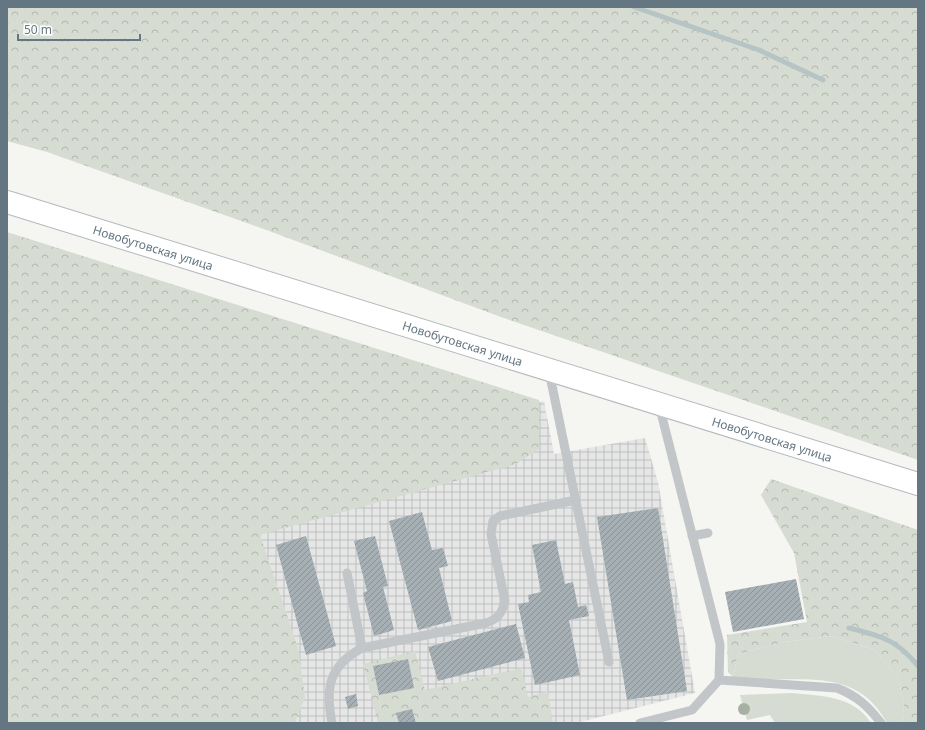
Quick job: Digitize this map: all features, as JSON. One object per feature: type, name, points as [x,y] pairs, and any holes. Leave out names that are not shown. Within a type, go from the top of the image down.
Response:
[{"type":"street","name":"Новобутовская улица","points":[[7,202],[918,484]]},
{"type":"lane","points":[[549,370],[609,662]]},
{"type":"lane","points":[[640,723],[692,710],[719,680],[720,644],[659,405]]},
{"type":"lane","points":[[332,723],[328,704],[328,688],[340,663],[349,655],[362,648],[493,620],[502,610],[504,601],[490,534],[493,521],[500,516],[576,500]]},
{"type":"lane","points":[[692,536],[708,533]]},
{"type":"lane","points":[[347,573],[362,648]]},
{"type":"lane","points":[[719,680],[837,688],[851,694],[863,702],[881,723]]},
{"type":"shaded area","points":[[544,401],[554,454],[645,438],[658,482],[695,693],[576,723],[269,723],[232,494],[476,418]]},
{"type":"green space","points":[[7,7],[918,7],[918,460],[501,317],[261,228],[47,152],[7,141]]},
{"type":"green space","points":[[7,232],[539,400],[539,449],[516,464],[260,535],[298,648],[305,697],[295,723],[7,723]]},
{"type":"green space","points":[[771,479],[918,530],[918,723],[902,723],[904,704],[898,677],[873,649],[831,636],[784,642],[738,654],[733,677],[728,672],[727,635],[807,622],[794,553],[761,495]]},
{"type":"green space","points":[[831,636],[873,649],[898,677],[904,704],[902,723],[887,723],[873,703],[857,691],[838,683],[819,680],[755,679],[733,677],[738,654],[784,642]]},
{"type":"green space","points":[[415,651],[425,690],[521,668],[528,697],[548,691],[553,723],[378,723],[363,664]]},
{"type":"green space","points":[[791,693],[825,696],[846,702],[864,714],[871,723],[775,723],[770,715],[747,720],[740,695]]},
{"type":"building","points":[[658,508],[687,691],[627,700],[597,517]]},
{"type":"building","points":[[422,512],[432,550],[443,548],[448,566],[439,568],[452,621],[418,630],[389,521]]},
{"type":"building","points":[[306,536],[336,646],[306,655],[276,545]]},
{"type":"building","points":[[375,536],[388,586],[383,587],[394,630],[374,636],[363,593],[367,591],[354,541]]},
{"type":"building","points":[[556,540],[565,584],[573,582],[578,607],[586,605],[589,616],[569,620],[580,675],[535,685],[518,604],[529,602],[528,595],[541,592],[532,545]]},
{"type":"building","points":[[796,579],[804,619],[733,632],[725,592]]},
{"type":"building","points":[[516,624],[525,658],[438,681],[428,647]]},
{"type":"building","points":[[408,659],[414,688],[379,695],[373,666]]},
{"type":"building","points":[[356,694],[358,706],[348,709],[345,697]]},
{"type":"building","points":[[412,709],[416,723],[399,723],[396,713]]},
{"type":"waterway","points":[[634,7],[759,50],[823,80]]},
{"type":"waterway","points":[[849,628],[879,636],[895,644],[918,666]]}]
